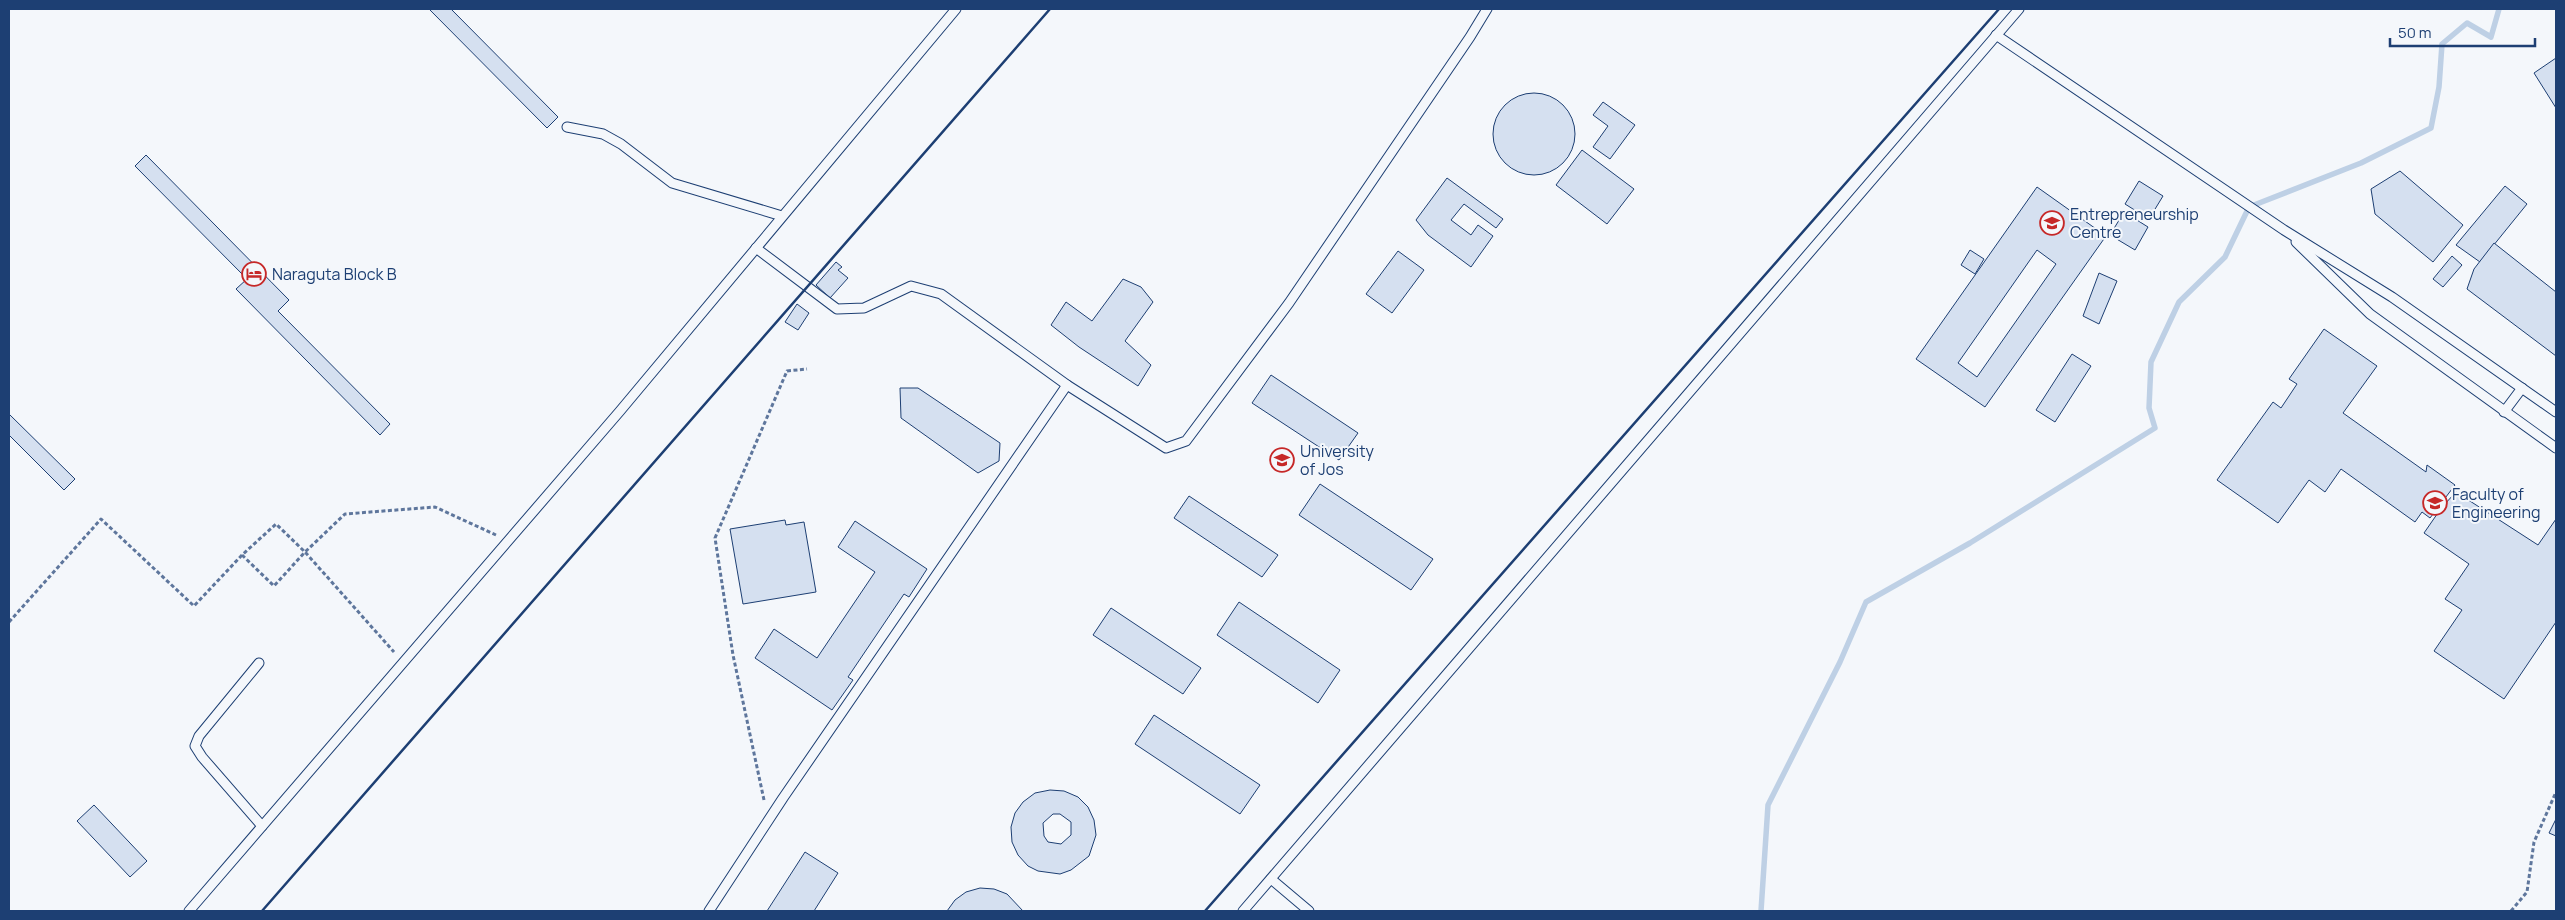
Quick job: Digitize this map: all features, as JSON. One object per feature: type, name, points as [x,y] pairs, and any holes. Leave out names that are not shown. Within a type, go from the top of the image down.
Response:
[{"type":"lane","points":[[189,911],[620,411],[956,9]]},
{"type":"lane","points":[[756,248],[837,309],[864,308],[911,286],[941,294],[1067,385],[1166,448],[1186,441],[1289,303],[1465,46],[1487,9]]},
{"type":"lane","points":[[1243,911],[2019,9]]},
{"type":"lane","points":[[1996,35],[2284,230],[2392,297],[2556,412]]},
{"type":"lane","points":[[567,127],[603,134],[621,144],[672,183],[782,216]]},
{"type":"lane","points":[[2284,230],[2370,314],[2556,448]]},
{"type":"lane","points":[[709,911],[768,820],[1067,385]]},
{"type":"lane","points":[[2504,412],[2522,388]]},
{"type":"lane","points":[[259,663],[199,736],[195,746],[202,757],[262,826]]},
{"type":"lane","points":[[1271,879],[1309,911]]},
{"type":"path","points":[[768,820],[732,655],[714,538],[787,371],[807,369]]},
{"type":"path","points":[[242,555],[274,586],[304,552],[345,514],[436,507],[508,540]]},
{"type":"path","points":[[9,622],[101,519],[194,606],[242,555],[276,524],[304,552],[402,662]]},
{"type":"path","points":[[2511,911],[2527,892],[2534,842],[2556,792]]},
{"type":"building","points":[[429,9],[451,9],[558,117],[547,128]]},
{"type":"building","points":[[2556,58],[2556,108],[2534,73]]},
{"type":"building","points":[[1534,93],[1550,96],[1563,105],[1572,118],[1575,134],[1572,150],[1563,163],[1550,172],[1534,175],[1518,172],[1505,163],[1496,150],[1493,134],[1496,118],[1505,105],[1518,96]]},
{"type":"building","points":[[1603,102],[1635,125],[1610,159],[1593,147],[1608,126],[1593,115]]},
{"type":"building","points":[[1582,150],[1634,189],[1607,224],[1556,185]]},
{"type":"building","points":[[146,155],[289,300],[278,311],[390,424],[380,435],[236,289],[247,279],[135,166]]},
{"type":"building","points":[[2400,171],[2463,225],[2433,262],[2375,214],[2371,189]]},
{"type":"building","points":[[1447,178],[1503,219],[1496,228],[1464,204],[1451,220],[1471,235],[1478,225],[1493,236],[1471,267],[1428,235],[1416,220]]},
{"type":"building","points":[[2139,181],[2163,196],[2149,219],[2125,204]]},
{"type":"building","points":[[2505,186],[2527,204],[2480,262],[2456,245]]},
{"type":"building","points":[[2037,187],[2106,236],[1985,407],[1916,359]],"holes":[[[2037,250],[2056,264],[1977,377],[1958,363]]]},
{"type":"building","points":[[2124,212],[2148,227],[2135,250],[2110,235]]},
{"type":"building","points":[[2494,243],[2556,292],[2556,356],[2467,289],[2474,269]]},
{"type":"building","points":[[1970,250],[1984,259],[1975,274],[1961,265]]},
{"type":"building","points":[[1398,251],[1424,270],[1392,313],[1366,294]]},
{"type":"building","points":[[2452,256],[2462,265],[2443,287],[2433,279]]},
{"type":"building","points":[[836,262],[842,267],[838,270],[848,278],[830,298],[816,285]]},
{"type":"building","points":[[2099,273],[2117,281],[2099,324],[2083,316]]},
{"type":"building","points":[[1123,279],[1141,287],[1153,302],[1125,341],[1151,365],[1138,386],[1079,347],[1051,325],[1066,302],[1092,321]]},
{"type":"building","points":[[797,304],[809,313],[798,330],[785,322]]},
{"type":"building","points":[[2324,329],[2377,366],[2343,413],[2426,472],[2427,465],[2455,485],[2430,518],[2422,512],[2415,522],[2341,469],[2325,492],[2309,480],[2278,523],[2217,480],[2273,402],[2281,408],[2297,384],[2289,379]]},
{"type":"building","points":[[2072,354],[2091,366],[2055,422],[2036,410]]},
{"type":"building","points":[[1271,375],[1358,433],[1339,460],[1252,403]]},
{"type":"building","points":[[900,388],[918,388],[1000,443],[999,461],[978,473],[901,418]]},
{"type":"building","points":[[9,414],[75,479],[64,490],[9,435]]},
{"type":"building","points":[[1320,484],[1433,559],[1411,590],[1299,515]]},
{"type":"building","points":[[2456,492],[2538,545],[2556,519],[2556,622],[2504,699],[2434,651],[2462,610],[2445,599],[2469,564],[2424,533],[2442,507]]},
{"type":"building","points":[[1189,496],[1278,555],[1262,577],[1174,518]]},
{"type":"building","points":[[785,520],[786,525],[804,522],[816,592],[743,604],[730,529]]},
{"type":"building","points":[[855,521],[927,569],[909,597],[904,594],[848,677],[853,680],[832,710],[755,658],[774,629],[817,658],[875,572],[838,547]]},
{"type":"building","points":[[1239,602],[1340,670],[1318,703],[1217,635]]},
{"type":"building","points":[[1111,608],[1201,668],[1183,694],[1093,635]]},
{"type":"building","points":[[1154,715],[1260,785],[1240,814],[1135,744]]},
{"type":"building","points":[[1050,790],[1064,791],[1078,797],[1088,807],[1094,820],[1096,835],[1089,856],[1071,870],[1060,874],[1038,871],[1028,866],[1018,855],[1012,842],[1011,827],[1015,813],[1023,802],[1035,793]],"holes":[[[1053,814],[1060,814],[1071,822],[1071,835],[1061,844],[1048,842],[1044,836],[1043,823]]]},
{"type":"building","points":[[94,805],[147,861],[130,877],[77,821]]},
{"type":"building","points":[[2556,819],[2556,836],[2549,833]]},
{"type":"building","points":[[805,852],[838,873],[814,911],[767,911]]},
{"type":"building","points":[[980,888],[994,889],[1007,894],[1023,911],[947,911],[955,900],[966,892]]},
{"type":"waterway","points":[[1761,911],[1768,805],[1840,662],[1866,602],[1970,543],[2155,428],[2149,408],[2151,362],[2179,302],[2225,257],[2249,207],[2361,163],[2431,128],[2439,87],[2442,44],[2467,23],[2491,37],[2499,9]]},
{"type":"wall","points":[[262,911],[1050,9]]},
{"type":"wall","points":[[1205,911],[1999,9]]},
{"type":"place","name":"Entrepreneurship Centre","points":[[2052,223]]},
{"type":"place","name":"Naraguta Block B","points":[[254,274]]},
{"type":"place","name":"University of Jos","points":[[1282,460]]},
{"type":"place","name":"Faculty of Engineering","points":[[2435,503]]}]
